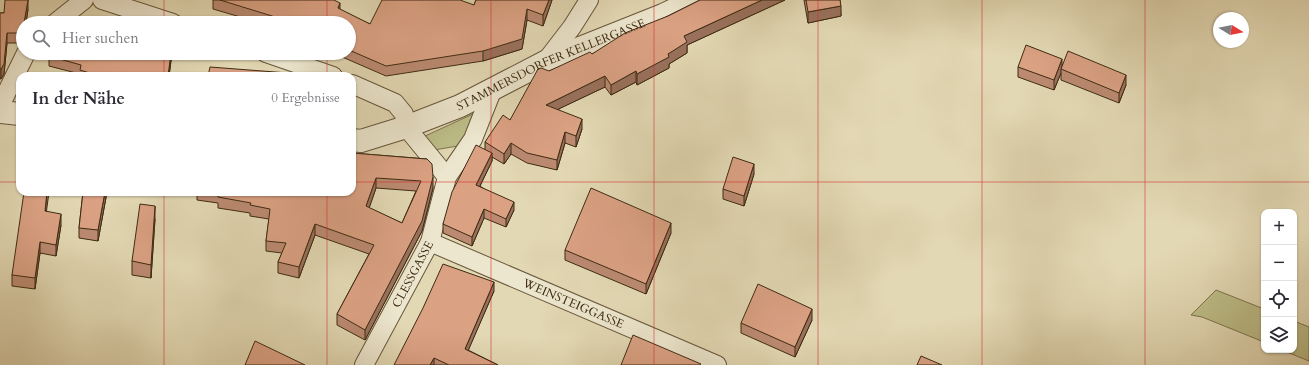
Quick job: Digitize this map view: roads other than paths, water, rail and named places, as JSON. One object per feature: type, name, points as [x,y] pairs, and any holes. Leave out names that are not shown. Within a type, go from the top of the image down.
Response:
[{"type":"street","points":[[64,16],[84,0]]},
{"type":"street","points":[[102,0],[151,16]]},
{"type":"street","points":[[545,62],[572,27],[589,0]]},
{"type":"street","name":"STAMMERSDORFER KELLERGASSE","points":[[356,140],[361,141],[406,127],[460,106],[492,91],[545,62],[663,15],[694,0]]},
{"type":"street","points":[[17,72],[23,60]]},
{"type":"street","points":[[286,60],[321,72]]},
{"type":"street","points":[[0,106],[16,73]]},
{"type":"street","points":[[356,86],[394,103],[404,114],[406,127],[447,177]]},
{"type":"street","name":"CLESSGASSE","points":[[364,365],[430,242],[447,177],[473,139],[492,91]]},
{"type":"street","points":[[0,112],[16,114]]},
{"type":"street","name":"WEINSTEIGGASSE","points":[[430,242],[717,365]]}]
